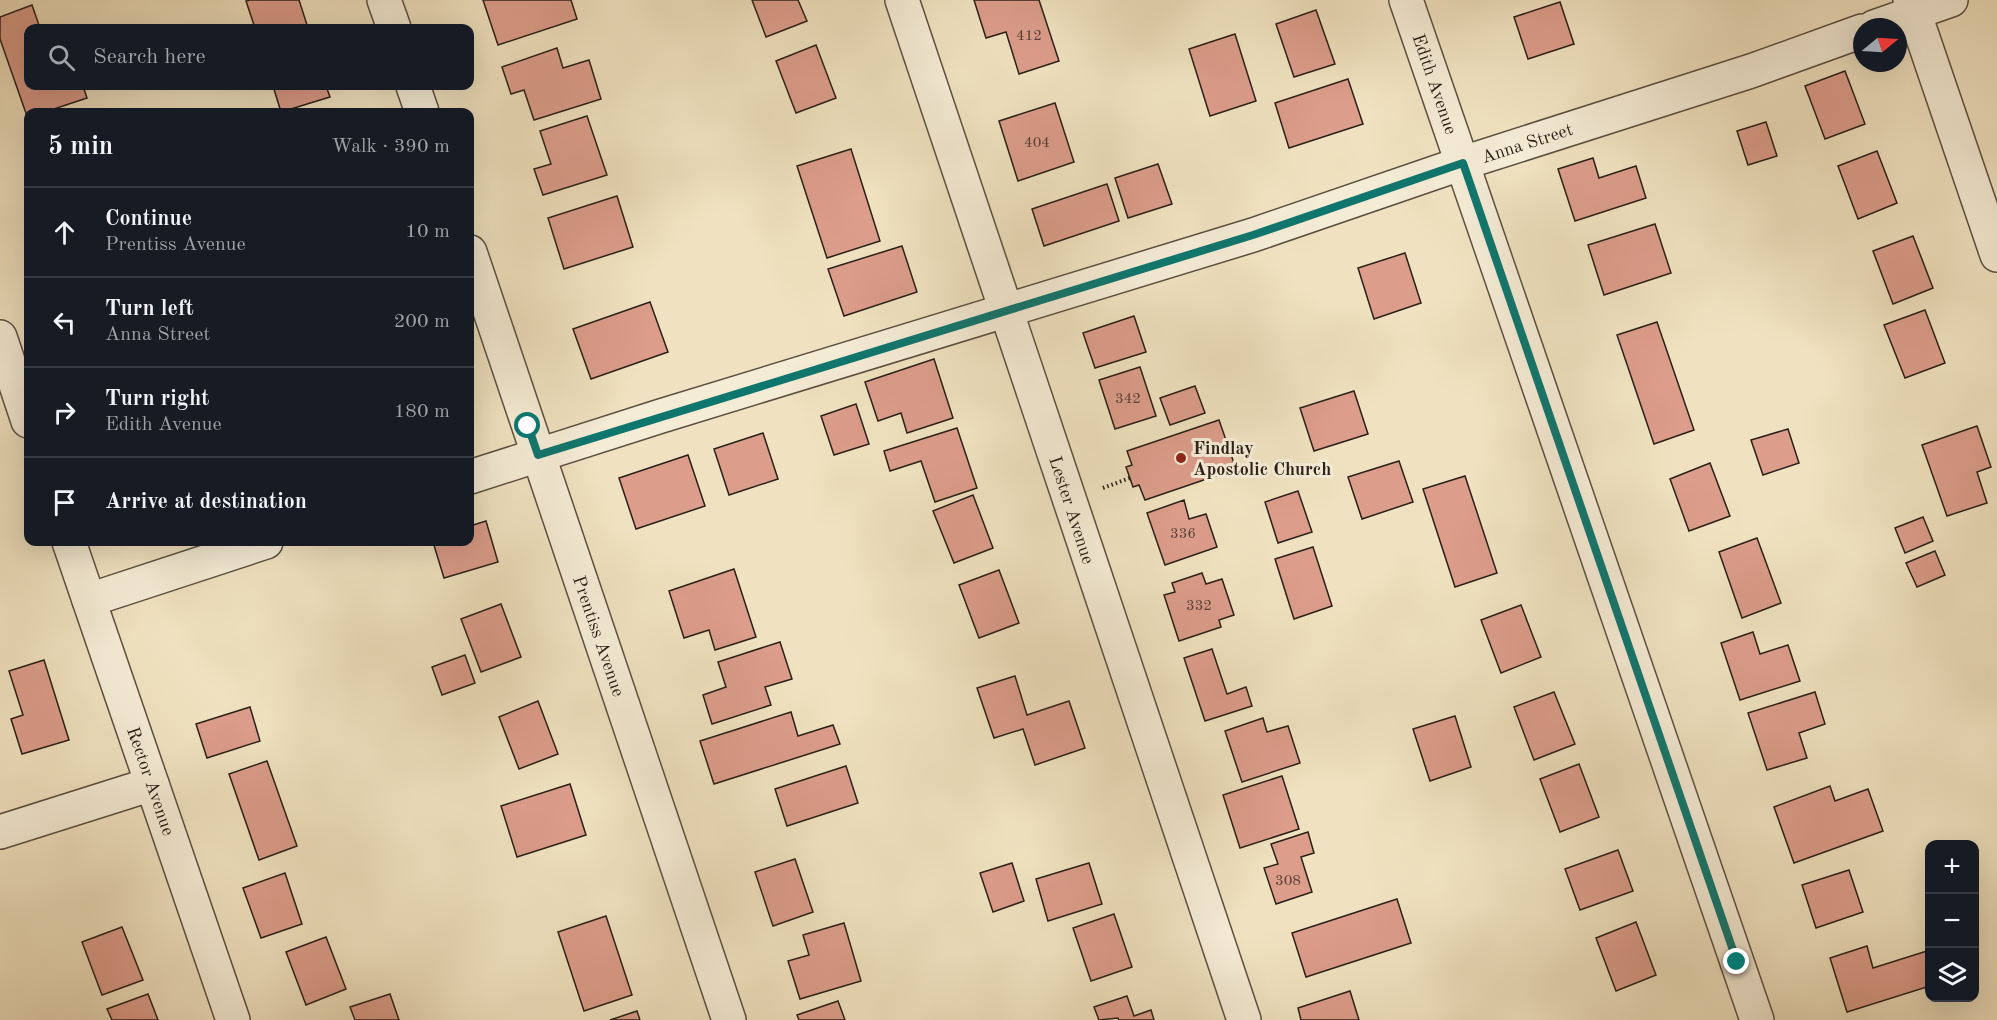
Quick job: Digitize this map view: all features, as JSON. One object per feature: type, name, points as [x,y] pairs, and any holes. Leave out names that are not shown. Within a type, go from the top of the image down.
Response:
[{"type":"street","points":[[384,0],[393,24]]},
{"type":"street","name":"Lester Avenue","points":[[902,0],[1244,1020]]},
{"type":"street","name":"Edith Avenue","points":[[1406,0],[1757,1020]]},
{"type":"street","points":[[1891,18],[1912,7],[1951,0]]},
{"type":"street","points":[[1912,7],[1997,255]]},
{"type":"street","name":"Anna Street","points":[[474,476],[1253,235],[1463,163],[1750,71],[1853,34]]},
{"type":"street","points":[[414,90],[421,108]]},
{"type":"street","name":"Prentiss Avenue","points":[[474,264],[729,1020]]},
{"type":"street","points":[[0,337],[24,410]]},
{"type":"street","name":"Rector Avenue","points":[[70,546],[233,1020]]},
{"type":"street","points":[[89,600],[254,546]]},
{"type":"street","points":[[0,832],[152,784]]},
{"type":"path","points":[[1103,488],[1130,478]]},
{"type":"building","points":[[299,0],[307,24],[254,24],[246,1]]},
{"type":"building","points":[[483,0],[571,0],[577,19],[498,45]]},
{"type":"building","points":[[752,0],[798,0],[807,21],[766,37]]},
{"type":"building","points":[[974,0],[1039,0],[1059,61],[1019,74],[1006,32],[986,38]]},
{"type":"building","points":[[1560,2],[1574,44],[1528,59],[1514,17]]},
{"type":"building","points":[[32,5],[39,24],[24,24],[24,90],[84,90],[87,98],[57,108],[24,108],[0,39],[0,17]]},
{"type":"building","points":[[1316,10],[1335,64],[1294,77],[1276,24]]},
{"type":"building","points":[[1235,34],[1256,101],[1210,116],[1189,49]]},
{"type":"building","points":[[816,45],[836,98],[796,113],[776,61]]},
{"type":"building","points":[[557,48],[563,68],[589,60],[601,99],[534,120],[524,90],[511,94],[502,67]]},
{"type":"building","points":[[1845,71],[1865,124],[1825,139],[1805,86]]},
{"type":"building","points":[[1348,79],[1363,124],[1289,148],[1275,103]]},
{"type":"building","points":[[274,90],[327,90],[330,97],[294,108],[280,108]]},
{"type":"building","points":[[1055,103],[1074,162],[1018,181],[999,121]]},
{"type":"building","points":[[587,116],[607,175],[543,195],[534,169],[551,164],[540,131]]},
{"type":"building","points":[[1766,122],[1777,156],[1748,165],[1737,131]]},
{"type":"building","points":[[851,149],[880,241],[827,258],[797,166]]},
{"type":"building","points":[[1877,151],[1897,203],[1858,219],[1838,166]]},
{"type":"building","points":[[1593,158],[1599,178],[1636,166],[1646,198],[1575,221],[1558,169]]},
{"type":"building","points":[[1158,164],[1172,204],[1128,218],[1115,178]]},
{"type":"building","points":[[1107,184],[1119,221],[1044,246],[1032,209]]},
{"type":"building","points":[[617,196],[633,247],[564,269],[548,218]]},
{"type":"building","points":[[1655,224],[1671,273],[1604,295],[1588,245]]},
{"type":"building","points":[[1913,236],[1933,288],[1893,304],[1873,251]]},
{"type":"building","points":[[902,246],[917,292],[844,316],[828,269]]},
{"type":"building","points":[[1405,253],[1421,303],[1374,319],[1358,268]]},
{"type":"building","points":[[650,302],[668,352],[591,379],[573,329]]},
{"type":"building","points":[[1925,310],[1945,363],[1905,378],[1884,325]]},
{"type":"building","points":[[1134,316],[1146,352],[1095,368],[1083,333]]},
{"type":"building","points":[[1657,322],[1694,430],[1654,444],[1617,335]]},
{"type":"building","points":[[934,359],[953,418],[907,433],[901,413],[878,421],[865,382]]},
{"type":"building","points":[[1140,367],[1156,416],[1115,429],[1099,380]]},
{"type":"building","points":[[1195,386],[1205,413],[1170,425],[1160,398]]},
{"type":"building","points":[[1354,391],[1368,434],[1314,451],[1300,408]]},
{"type":"building","points":[[856,404],[869,444],[834,455],[821,416]]},
{"type":"building","name":"Findlay Apostolic Church","points":[[1219,420],[1236,469],[1145,500],[1139,485],[1133,487],[1126,467],[1132,465],[1127,451]]},
{"type":"building","points":[[1977,426],[1991,467],[1977,472],[1987,503],[1947,516],[1922,445]]},
{"type":"building","points":[[957,428],[977,488],[935,502],[921,461],[890,471],[884,451]]},
{"type":"building","points":[[1788,429],[1799,463],[1763,475],[1751,440]]},
{"type":"building","points":[[763,433],[778,479],[729,495],[714,449]]},
{"type":"building","points":[[688,455],[705,506],[636,529],[619,478]]},
{"type":"building","points":[[1399,461],[1413,502],[1362,519],[1348,477]]},
{"type":"building","points":[[1710,463],[1730,516],[1689,531],[1670,479]]},
{"type":"building","points":[[1465,476],[1497,573],[1455,587],[1423,489]]},
{"type":"building","points":[[1298,491],[1312,532],[1278,543],[1265,502]]},
{"type":"building","points":[[973,495],[993,548],[954,563],[933,511]]},
{"type":"building","points":[[1184,500],[1189,519],[1206,514],[1217,547],[1165,565],[1147,513]]},
{"type":"building","points":[[1923,517],[1933,541],[1905,553],[1895,528]]},
{"type":"building","points":[[486,521],[498,562],[444,578],[434,546],[474,546],[474,525]]},
{"type":"building","points":[[1757,538],[1781,603],[1742,618],[1719,552]]},
{"type":"building","points":[[1313,547],[1332,606],[1294,619],[1275,559]]},
{"type":"building","points":[[1935,551],[1945,575],[1917,587],[1906,563]]},
{"type":"building","points":[[734,569],[756,637],[715,650],[709,630],[684,638],[669,591]]},
{"type":"building","points":[[999,570],[1019,623],[979,638],[959,585]]},
{"type":"building","points":[[1202,573],[1206,584],[1222,579],[1234,615],[1219,620],[1221,627],[1179,641],[1164,595],[1175,592],[1172,583]]},
{"type":"building","points":[[501,604],[521,657],[481,672],[461,619]]},
{"type":"building","points":[[1521,605],[1541,657],[1501,673],[1481,620]]},
{"type":"building","points":[[1753,632],[1760,654],[1788,645],[1800,681],[1740,700],[1721,643]]},
{"type":"building","points":[[780,642],[792,679],[765,687],[771,705],[712,724],[703,695],[726,687],[718,662]]},
{"type":"building","points":[[1212,649],[1227,694],[1246,687],[1252,706],[1205,721],[1184,658]]},
{"type":"building","points":[[465,655],[475,683],[442,695],[432,667]]},
{"type":"building","points":[[44,660],[69,740],[22,754],[11,719],[23,715],[9,671]]},
{"type":"building","points":[[1015,676],[1027,715],[1069,701],[1085,748],[1035,765],[1023,729],[994,738],[977,688]]},
{"type":"building","points":[[1554,692],[1575,744],[1534,760],[1514,707]]},
{"type":"building","points":[[1815,692],[1825,724],[1799,733],[1807,758],[1767,770],[1748,713]]},
{"type":"building","points":[[538,701],[558,754],[519,769],[499,717]]},
{"type":"building","points":[[250,707],[260,741],[207,758],[196,724]]},
{"type":"building","points":[[791,712],[798,736],[833,725],[840,744],[714,784],[700,741]]},
{"type":"building","points":[[1455,716],[1471,767],[1430,781],[1413,729]]},
{"type":"building","points":[[1263,718],[1267,732],[1288,726],[1300,763],[1242,782],[1225,731]]},
{"type":"building","points":[[267,761],[297,846],[259,860],[229,774]]},
{"type":"building","points":[[1579,764],[1599,817],[1560,832],[1540,779]]},
{"type":"building","points":[[846,766],[858,803],[787,826],[775,789]]},
{"type":"building","points":[[1282,776],[1299,829],[1240,848],[1223,795]]},
{"type":"building","points":[[570,784],[586,835],[517,857],[501,806]]},
{"type":"building","points":[[1830,786],[1835,801],[1868,789],[1883,831],[1794,863],[1774,807]]},
{"type":"building","points":[[1308,832],[1314,853],[1301,857],[1312,892],[1276,904],[1264,868],[1278,864],[1271,844]]},
{"type":"building","points":[[1618,850],[1633,891],[1580,910],[1565,869]]},
{"type":"building","points":[[795,859],[813,912],[773,926],[755,872]]},
{"type":"building","points":[[1012,863],[1024,901],[993,912],[980,873]]},
{"type":"building","points":[[1089,863],[1102,904],[1048,921],[1036,879]]},
{"type":"building","points":[[1849,870],[1863,912],[1816,928],[1802,885]]},
{"type":"building","points":[[285,873],[302,924],[261,938],[243,888]]},
{"type":"building","points":[[1397,899],[1411,943],[1306,977],[1292,933]]},
{"type":"building","points":[[1114,914],[1132,967],[1091,981],[1073,928]]},
{"type":"building","points":[[606,916],[632,995],[584,1011],[558,932]]},
{"type":"building","points":[[1636,922],[1656,975],[1616,991],[1596,938]]},
{"type":"building","points":[[844,923],[861,981],[800,999],[788,961],[809,955],[803,935]]},
{"type":"building","points":[[122,927],[143,980],[102,995],[82,942]]},
{"type":"building","points":[[326,937],[346,989],[306,1005],[286,952]]},
{"type":"building","points":[[1867,946],[1873,968],[1925,952],[1925,988],[1847,1012],[1830,958]]},
{"type":"building","points":[[1350,991],[1359,1020],[1301,1020],[1298,1008]]},
{"type":"building","points":[[148,994],[158,1020],[112,1020],[107,1009]]},
{"type":"building","points":[[390,994],[399,1020],[355,1020],[350,1007]]},
{"type":"building","points":[[1127,996],[1134,1016],[1151,1010],[1154,1020],[1119,1020],[1118,1018],[1099,1020],[1094,1007]]},
{"type":"building","points":[[838,1001],[845,1020],[799,1020],[797,1015]]},
{"type":"building","points":[[637,1011],[640,1020],[610,1020]]},
{"type":"place","name":"Findlay Apostolic Church","points":[[1181,458]]},
{"type":"route","points":[[528,426],[538,455],[1253,235],[1463,163],[1737,962]]}]
